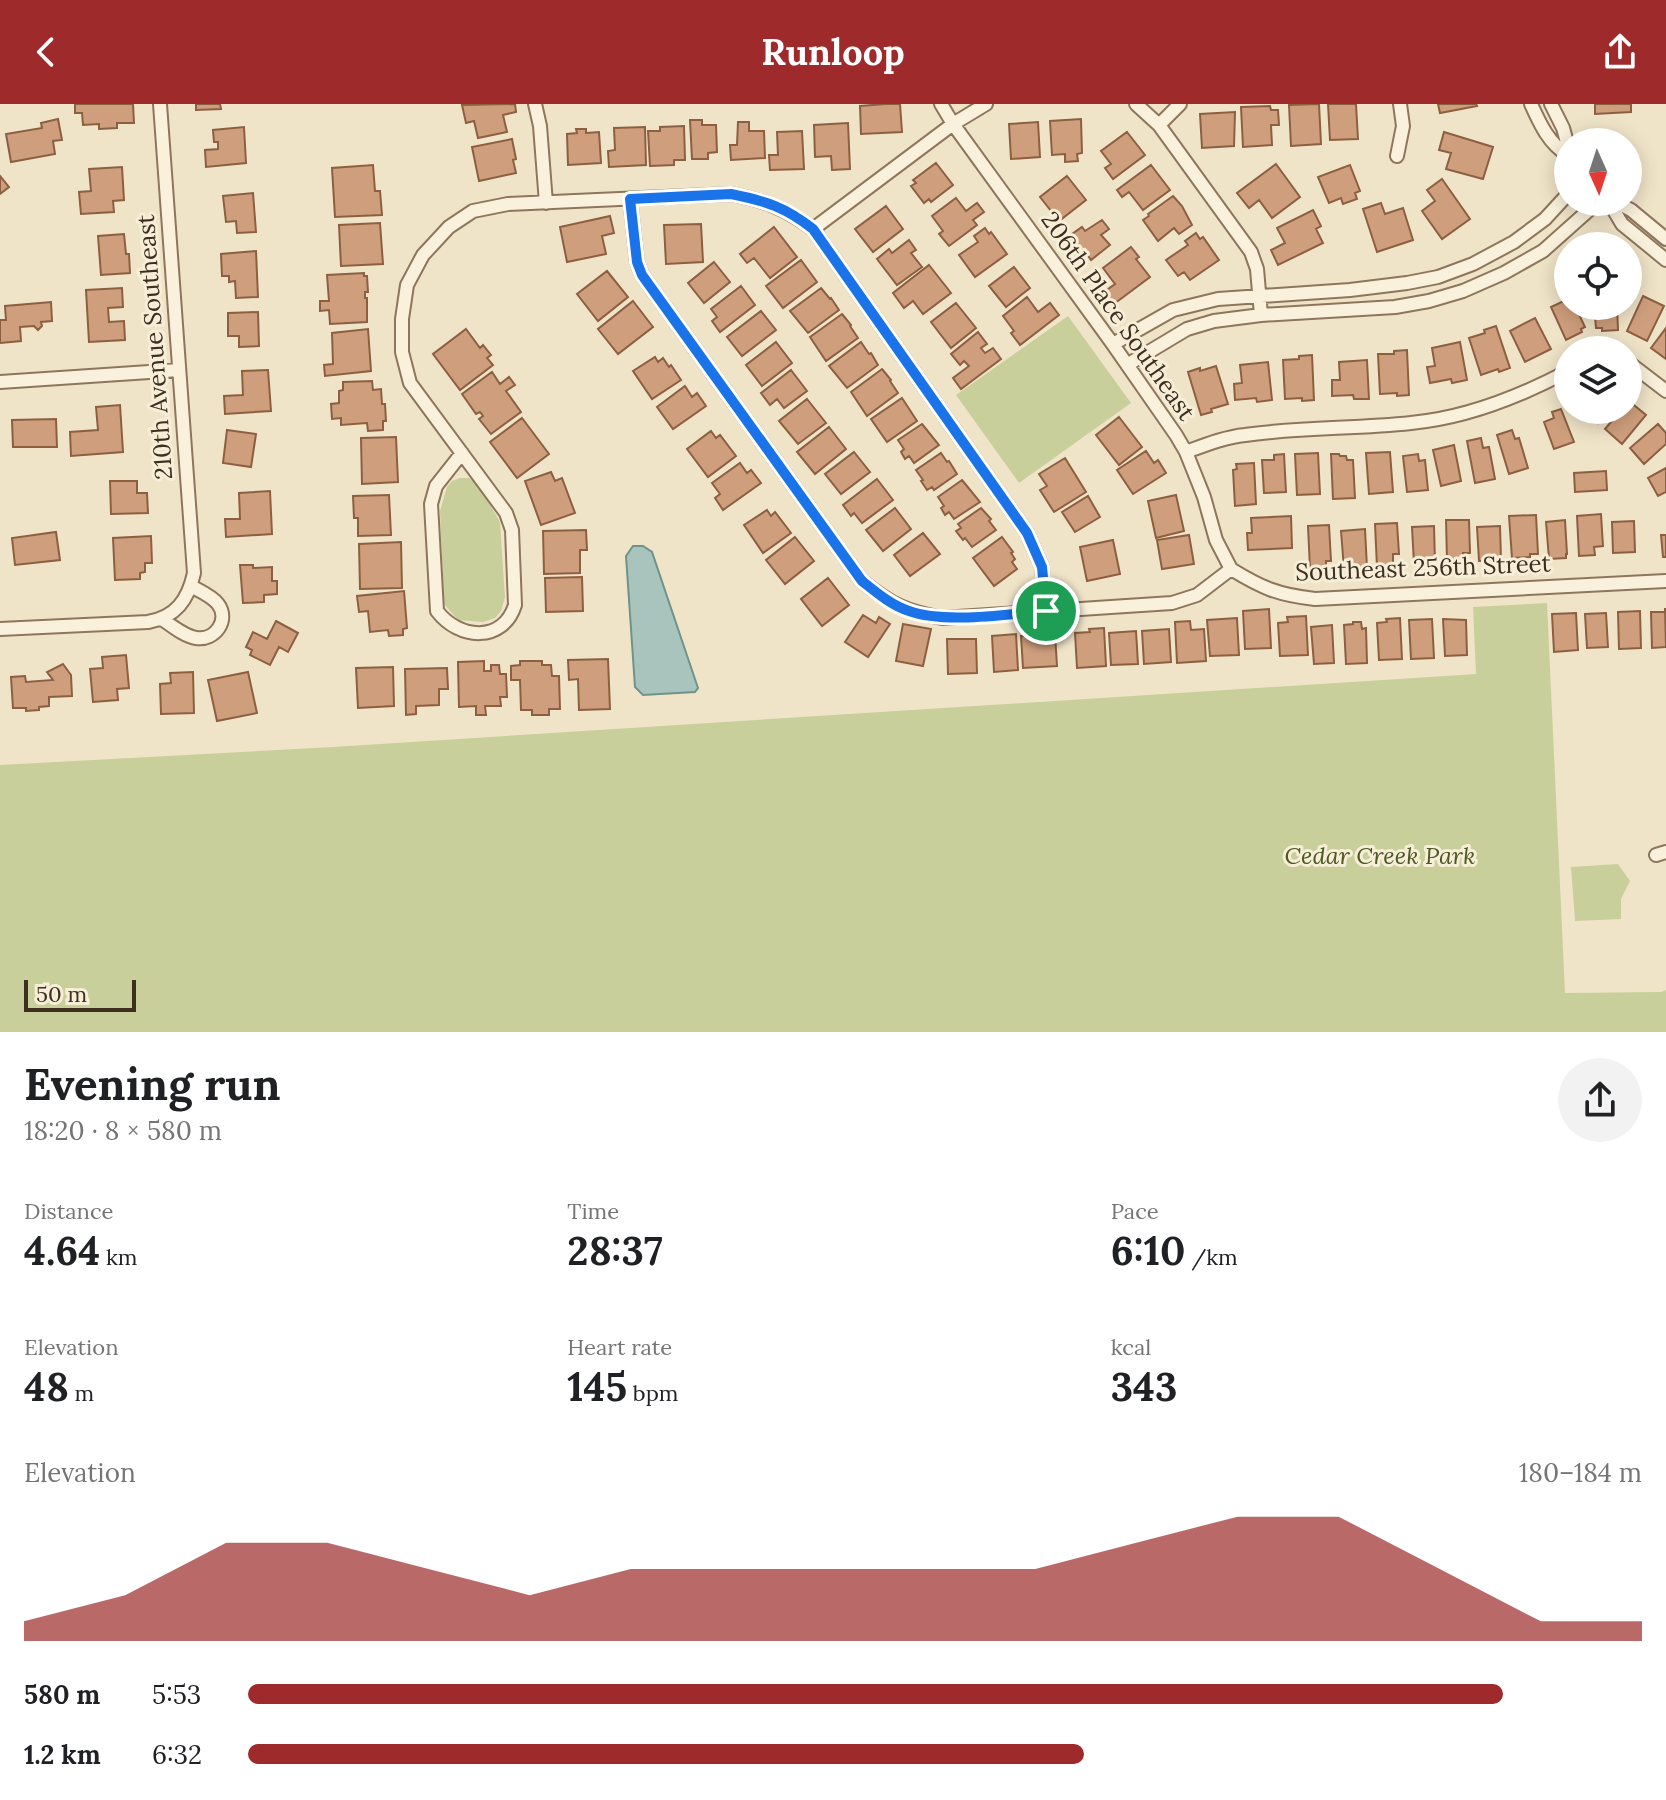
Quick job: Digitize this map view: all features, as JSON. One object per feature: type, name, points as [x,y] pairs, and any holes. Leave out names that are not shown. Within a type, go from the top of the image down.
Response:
[{"type":"street","name":"210th Avenue Southeast","points":[[160,104],[194,573],[191,590],[182,603],[162,619]]},
{"type":"street","points":[[535,104],[540,126],[546,203]]},
{"type":"street","name":"206th Place Southeast","points":[[941,104],[1176,435],[1204,497],[1216,540],[1231,569]]},
{"type":"street","points":[[813,229],[953,124],[986,104]]},
{"type":"street","points":[[1136,104],[1159,125],[1251,252],[1257,269],[1261,315]]},
{"type":"street","points":[[1159,125],[1180,104]]},
{"type":"street","points":[[1397,156],[1403,126],[1400,104]]},
{"type":"street","points":[[1531,104],[1554,145]]},
{"type":"street","points":[[1551,104],[1563,128]]},
{"type":"street","points":[[462,453],[436,486],[431,504],[437,611],[453,627],[484,633],[495,630],[507,621],[515,605],[512,530],[506,513],[462,453],[410,383],[402,352],[402,319],[407,285],[423,255],[449,227],[473,211],[508,204],[731,194],[763,201],[793,213],[813,229],[1027,533],[1042,567],[1046,611]]},
{"type":"street","points":[[630,199],[637,262],[642,275],[862,581],[884,599],[911,612],[942,618],[1172,603],[1197,595],[1231,569]]},
{"type":"street","points":[[1113,344],[1173,310],[1218,299],[1350,290],[1438,277],[1473,264],[1514,242],[1554,209]]},
{"type":"street","points":[[1127,365],[1187,329],[1214,321],[1395,307],[1463,291],[1543,251],[1582,216]]},
{"type":"street","points":[[1617,216],[1622,224],[1666,260]]},
{"type":"street","points":[[1638,216],[1666,239]]},
{"type":"street","points":[[0,382],[179,370]]},
{"type":"street","points":[[1642,373],[1666,391]]},
{"type":"street","points":[[1186,452],[1243,435],[1414,423],[1481,409],[1554,378]]},
{"type":"street","name":"Southeast 256th Street","points":[[1231,569],[1268,590],[1315,599],[1666,581]]},
{"type":"street","points":[[0,629],[162,619],[189,636],[207,638],[220,628],[222,610],[218,603],[191,586]]},
{"type":"green space","points":[[1068,316],[1131,403],[1019,483],[956,395]]},
{"type":"green space","points":[[460,478],[469,478],[478,484],[500,522],[505,597],[501,611],[495,618],[483,622],[458,620],[444,604],[440,511],[447,487]]},
{"type":"green space","name":"Cedar Creek Park","points":[[1547,603],[1565,993],[1666,990],[1666,1032],[0,1032],[0,765],[333,747],[1476,674],[1473,607]]},
{"type":"green space","points":[[1618,864],[1630,881],[1621,899],[1621,919],[1575,921],[1571,867]]},
{"type":"water","points":[[633,546],[643,546],[652,552],[698,688],[695,692],[643,695],[635,687],[626,556]]},
{"type":"building","points":[[75,104],[133,104],[134,123],[117,123],[117,128],[99,129],[99,124],[83,125],[82,113],[75,113]]},
{"type":"building","points":[[196,104],[220,104],[221,109],[196,110]]},
{"type":"building","points":[[515,104],[516,112],[503,115],[507,132],[478,138],[474,121],[466,123],[462,105]]},
{"type":"building","points":[[900,104],[902,132],[861,134],[860,106]]},
{"type":"building","points":[[1319,104],[1321,144],[1291,146],[1289,105]]},
{"type":"building","points":[[1328,104],[1356,104],[1358,139],[1330,140]]},
{"type":"building","points":[[1438,104],[1476,104],[1477,106],[1440,113]]},
{"type":"building","points":[[1595,104],[1631,104],[1631,112],[1595,114]]},
{"type":"building","points":[[1270,106],[1271,110],[1278,110],[1279,125],[1271,125],[1272,145],[1243,147],[1241,107]]},
{"type":"building","points":[[1235,112],[1234,146],[1202,148],[1200,114]]},
{"type":"building","points":[[58,119],[62,140],[53,141],[55,154],[11,162],[6,134],[42,128],[41,123]]},
{"type":"building","points":[[1081,119],[1082,153],[1077,154],[1078,161],[1065,162],[1065,154],[1052,155],[1050,121]]},
{"type":"building","points":[[690,120],[702,120],[702,125],[716,125],[717,152],[708,153],[708,159],[692,159]]},
{"type":"building","points":[[738,122],[749,122],[749,131],[764,131],[765,158],[731,160],[730,145],[737,145]]},
{"type":"building","points":[[1038,122],[1040,157],[1011,159],[1009,124]]},
{"type":"building","points":[[848,123],[850,169],[832,170],[831,156],[815,157],[814,125]]},
{"type":"building","points":[[684,126],[685,160],[674,160],[674,165],[650,166],[648,131]]},
{"type":"building","points":[[244,127],[246,163],[206,167],[205,150],[218,149],[213,130]]},
{"type":"building","points":[[645,127],[646,165],[609,167],[608,151],[615,150],[614,128]]},
{"type":"building","points":[[576,129],[586,129],[586,133],[599,132],[601,163],[568,165],[567,134],[577,133]]},
{"type":"building","points":[[802,131],[804,169],[770,170],[769,155],[778,155],[777,132]]},
{"type":"building","points":[[1127,132],[1145,155],[1113,179],[1105,168],[1111,164],[1101,151]]},
{"type":"building","points":[[1444,132],[1493,147],[1483,179],[1446,169],[1451,153],[1439,150]]},
{"type":"building","points":[[512,139],[516,173],[479,181],[472,147]]},
{"type":"building","points":[[936,163],[953,185],[931,202],[929,199],[924,203],[911,186],[916,183],[913,180]]},
{"type":"building","points":[[1276,164],[1300,197],[1272,218],[1259,200],[1249,208],[1237,193]]},
{"type":"building","points":[[373,165],[375,191],[380,191],[382,215],[335,217],[332,168]]},
{"type":"building","points":[[1151,165],[1170,190],[1143,210],[1129,192],[1122,197],[1117,190]]},
{"type":"building","points":[[1350,165],[1360,191],[1355,193],[1357,199],[1343,204],[1341,198],[1329,203],[1318,177]]},
{"type":"building","points":[[122,167],[124,200],[113,201],[114,212],[81,214],[79,192],[91,191],[89,169]]},
{"type":"building","points":[[0,176],[9,187],[0,194]]},
{"type":"building","points":[[1067,176],[1086,200],[1059,221],[1040,197]]},
{"type":"building","points":[[1442,179],[1470,219],[1442,239],[1422,211],[1435,201],[1427,190]]},
{"type":"building","points":[[253,193],[256,232],[237,233],[236,221],[226,222],[223,196]]},
{"type":"building","points":[[1173,196],[1192,225],[1179,234],[1174,228],[1158,241],[1143,220]]},
{"type":"building","points":[[956,198],[966,211],[977,203],[984,212],[973,220],[977,225],[949,246],[939,234],[943,231],[932,216]]},
{"type":"building","points":[[1381,203],[1385,214],[1403,208],[1413,240],[1377,252],[1363,209]]},
{"type":"building","points":[[886,206],[903,229],[873,252],[855,229]]},
{"type":"building","points":[[1313,210],[1321,226],[1316,229],[1323,243],[1278,265],[1271,250],[1285,243],[1277,228]]},
{"type":"building","points":[[610,216],[614,233],[602,236],[606,254],[567,262],[560,227]]},
{"type":"building","points":[[1102,220],[1109,229],[1101,235],[1110,245],[1091,260],[1084,250],[1077,255],[1065,239],[1082,227],[1085,231]]},
{"type":"building","points":[[380,223],[383,264],[341,266],[339,225]]},
{"type":"building","points":[[701,224],[703,262],[666,264],[664,225]]},
{"type":"building","points":[[774,227],[797,257],[770,278],[754,258],[747,263],[740,254]]},
{"type":"building","points":[[985,228],[1007,254],[975,277],[959,255],[978,242],[974,236]]},
{"type":"building","points":[[1196,233],[1200,239],[1203,237],[1219,260],[1190,280],[1184,272],[1178,276],[1166,260],[1188,245],[1185,241]]},
{"type":"building","points":[[124,234],[130,273],[101,275],[98,236]]},
{"type":"building","points":[[909,240],[916,250],[911,253],[922,267],[897,285],[877,259],[889,249],[892,253]]},
{"type":"building","points":[[1131,247],[1150,277],[1114,304],[1104,292],[1115,284],[1103,268]]},
{"type":"building","points":[[256,251],[258,297],[236,298],[235,281],[229,282],[229,276],[222,276],[221,254]]},
{"type":"building","points":[[801,260],[817,282],[783,308],[766,286]]},
{"type":"building","points":[[714,262],[730,282],[704,303],[688,283]]},
{"type":"building","points":[[929,265],[951,293],[923,314],[913,301],[904,308],[893,293]]},
{"type":"building","points":[[1014,267],[1030,288],[1006,307],[989,286]]},
{"type":"building","points":[[607,271],[628,297],[598,321],[577,294]]},
{"type":"building","points":[[364,273],[368,292],[365,292],[367,322],[330,324],[329,310],[320,311],[320,301],[329,301],[327,275]]},
{"type":"building","points":[[741,286],[755,305],[720,332],[712,321],[717,317],[711,309]]},
{"type":"building","points":[[122,288],[123,307],[108,308],[109,322],[124,321],[125,340],[89,342],[86,290]]},
{"type":"building","points":[[821,288],[839,310],[808,333],[790,311]]},
{"type":"building","points":[[1027,297],[1038,312],[1050,303],[1059,315],[1020,345],[1003,316]]},
{"type":"building","points":[[1642,298],[1664,306],[1647,341],[1627,331],[1632,320],[1642,320]]},
{"type":"building","points":[[633,301],[653,327],[618,354],[598,329]]},
{"type":"building","points":[[51,302],[52,321],[41,322],[38,330],[34,326],[20,327],[21,341],[0,343],[0,320],[6,320],[5,306]]},
{"type":"building","points":[[956,303],[976,328],[951,348],[931,322]]},
{"type":"building","points":[[761,311],[776,330],[742,356],[727,337]]},
{"type":"building","points":[[258,312],[259,346],[239,347],[239,336],[228,336],[228,313]]},
{"type":"building","points":[[842,314],[858,338],[826,361],[810,337]]},
{"type":"building","points":[[1535,318],[1551,349],[1525,362],[1510,331]]},
{"type":"building","points":[[1557,320],[1582,320],[1585,327],[1581,329],[1582,332],[1564,336]]},
{"type":"building","points":[[1595,320],[1618,320],[1618,330],[1602,331],[1602,328],[1596,328]]},
{"type":"building","points":[[1496,326],[1510,368],[1481,375],[1469,338]]},
{"type":"building","points":[[1666,328],[1666,359],[1651,348]]},
{"type":"building","points":[[368,329],[371,371],[325,376],[324,365],[333,364],[332,333]]},
{"type":"building","points":[[466,329],[480,348],[483,345],[491,355],[487,358],[493,365],[460,390],[433,354]]},
{"type":"building","points":[[978,332],[987,344],[981,348],[985,353],[993,348],[1001,359],[961,389],[953,378],[969,366],[964,361],[960,365],[951,354]]},
{"type":"building","points":[[776,342],[792,363],[762,386],[746,365]]},
{"type":"building","points":[[861,342],[878,365],[847,388],[829,366]]},
{"type":"building","points":[[1460,342],[1467,380],[1430,383],[1427,367],[1435,366],[1432,348]]},
{"type":"building","points":[[1407,350],[1409,395],[1380,394],[1378,354]]},
{"type":"building","points":[[1312,355],[1314,400],[1285,399],[1283,360]]},
{"type":"building","points":[[655,357],[658,362],[663,358],[669,367],[671,365],[681,380],[652,399],[633,371]]},
{"type":"building","points":[[1367,360],[1369,399],[1354,399],[1353,395],[1332,396],[1332,380],[1340,380],[1339,362]]},
{"type":"building","points":[[1268,362],[1272,400],[1235,400],[1234,384],[1242,383],[1240,365]]},
{"type":"building","points":[[1216,366],[1228,404],[1201,415],[1188,372]]},
{"type":"building","points":[[882,369],[898,393],[867,416],[851,392]]},
{"type":"building","points":[[268,370],[271,411],[225,414],[224,396],[243,395],[242,371]]},
{"type":"building","points":[[791,370],[807,391],[784,408],[777,399],[770,405],[761,393]]},
{"type":"building","points":[[492,372],[500,384],[509,377],[515,385],[506,391],[521,412],[491,434],[479,419],[483,416],[480,412],[476,414],[462,394]]},
{"type":"building","points":[[372,381],[373,390],[381,389],[382,404],[385,404],[383,430],[368,431],[367,423],[341,425],[341,418],[332,419],[331,404],[339,403],[343,382]]},
{"type":"building","points":[[685,386],[692,397],[697,393],[706,406],[673,429],[657,407]]},
{"type":"building","points":[[902,398],[917,421],[887,442],[871,419]]},
{"type":"building","points":[[807,399],[826,423],[798,444],[779,421]]},
{"type":"building","points":[[120,405],[123,452],[71,456],[70,432],[98,430],[96,407]]},
{"type":"building","points":[[1119,417],[1142,447],[1119,465],[1096,435]]},
{"type":"building","points":[[522,418],[549,454],[517,478],[490,442]]},
{"type":"building","points":[[1554,418],[1554,424],[1567,424],[1574,442],[1554,449],[1544,422]]},
{"type":"building","points":[[56,419],[57,447],[13,447],[12,420]]},
{"type":"building","points":[[922,424],[939,445],[914,463],[909,456],[905,459],[901,452],[904,449],[898,440]]},
{"type":"building","points":[[1609,424],[1639,424],[1622,444],[1605,429]]},
{"type":"building","points":[[1658,424],[1666,433],[1666,444],[1644,464],[1630,448]]},
{"type":"building","points":[[829,427],[846,449],[815,474],[797,452]]},
{"type":"building","points":[[227,430],[256,434],[251,467],[223,463]]},
{"type":"building","points":[[1512,430],[1515,439],[1519,438],[1528,468],[1509,474],[1497,435]]},
{"type":"building","points":[[711,431],[716,438],[720,435],[736,456],[708,477],[687,449]]},
{"type":"building","points":[[396,437],[398,482],[362,484],[361,438]]},
{"type":"building","points":[[1481,438],[1483,448],[1489,447],[1495,479],[1475,483],[1467,441]]},
{"type":"building","points":[[1454,445],[1461,481],[1441,486],[1433,450]]},
{"type":"building","points":[[1146,451],[1154,463],[1158,460],[1166,473],[1133,494],[1117,470]]},
{"type":"building","points":[[854,452],[870,472],[841,494],[825,474]]},
{"type":"building","points":[[1390,452],[1393,492],[1369,494],[1366,453]]},
{"type":"building","points":[[941,453],[957,474],[934,490],[932,487],[927,490],[916,470]]},
{"type":"building","points":[[1318,453],[1320,494],[1297,495],[1295,454]]},
{"type":"building","points":[[1284,454],[1286,492],[1264,493],[1262,460],[1274,460],[1274,455]]},
{"type":"building","points":[[1331,454],[1353,460],[1355,498],[1333,499]]},
{"type":"building","points":[[1418,454],[1419,461],[1425,460],[1428,490],[1407,492],[1403,456]]},
{"type":"building","points":[[1065,458],[1086,492],[1054,512],[1040,490],[1047,486],[1039,474]]},
{"type":"building","points":[[740,463],[747,473],[751,470],[761,483],[723,510],[715,498],[720,494],[712,483]]},
{"type":"building","points":[[1254,463],[1256,504],[1235,506],[1233,470],[1237,469],[1236,464]]},
{"type":"building","points":[[1666,468],[1666,492],[1658,496],[1648,478]]},
{"type":"building","points":[[1606,471],[1607,490],[1575,492],[1574,473]]},
{"type":"building","points":[[551,472],[555,481],[562,478],[575,513],[541,525],[525,481]]},
{"type":"building","points":[[877,479],[893,500],[862,523],[854,513],[851,516],[843,505]]},
{"type":"building","points":[[962,480],[980,502],[954,519],[949,512],[945,515],[938,497]]},
{"type":"building","points":[[110,481],[137,481],[137,493],[147,493],[148,513],[111,514]]},
{"type":"building","points":[[270,491],[272,534],[226,537],[225,519],[240,519],[239,493]]},
{"type":"building","points":[[389,495],[391,535],[358,536],[353,496]]},
{"type":"building","points":[[1176,495],[1184,531],[1156,538],[1148,501]]},
{"type":"building","points":[[1088,496],[1100,517],[1075,532],[1062,512]]},
{"type":"building","points":[[895,508],[911,529],[883,551],[866,530]]},
{"type":"building","points":[[981,508],[996,530],[972,547],[956,531],[961,528],[958,524]]},
{"type":"building","points":[[767,510],[771,516],[775,512],[791,533],[763,553],[744,525]]},
{"type":"building","points":[[1601,514],[1603,546],[1594,547],[1595,555],[1579,556],[1577,516]]},
{"type":"building","points":[[1536,515],[1538,554],[1512,558],[1509,516]]},
{"type":"building","points":[[1291,516],[1292,548],[1248,550],[1247,533],[1252,533],[1251,518]]},
{"type":"building","points":[[1446,520],[1469,520],[1470,553],[1463,553],[1464,559],[1447,560]]},
{"type":"building","points":[[1565,520],[1566,558],[1549,559],[1546,522]]},
{"type":"building","points":[[1634,521],[1635,552],[1613,553],[1612,522]]},
{"type":"building","points":[[1397,523],[1399,554],[1393,554],[1393,564],[1377,567],[1375,524]]},
{"type":"building","points":[[1329,525],[1331,561],[1326,561],[1326,568],[1310,569],[1308,526]]},
{"type":"building","points":[[1434,526],[1435,563],[1414,564],[1412,527]]},
{"type":"building","points":[[1500,526],[1501,560],[1479,561],[1477,527]]},
{"type":"building","points":[[1365,529],[1367,568],[1344,569],[1341,531]]},
{"type":"building","points":[[586,530],[587,550],[580,550],[580,573],[544,574],[543,531]]},
{"type":"building","points":[[56,532],[60,560],[15,565],[12,538]]},
{"type":"building","points":[[923,533],[940,554],[910,576],[894,555]]},
{"type":"building","points":[[1189,535],[1194,564],[1162,569],[1157,540]]},
{"type":"building","points":[[1661,535],[1666,535],[1666,557],[1663,557]]},
{"type":"building","points":[[151,536],[152,563],[145,563],[145,572],[140,573],[140,579],[115,580],[113,538]]},
{"type":"building","points":[[795,537],[814,561],[785,584],[766,560]]},
{"type":"building","points":[[1002,537],[1013,552],[1015,559],[1012,562],[1017,569],[994,586],[973,558]]},
{"type":"building","points":[[1113,540],[1120,574],[1087,581],[1080,547]]},
{"type":"building","points":[[401,542],[402,588],[360,589],[359,544]]},
{"type":"building","points":[[240,565],[272,567],[272,581],[277,581],[277,594],[264,595],[264,602],[243,603]]},
{"type":"building","points":[[582,577],[583,611],[546,612],[545,578]]},
{"type":"building","points":[[828,578],[849,605],[822,626],[801,599]]},
{"type":"building","points":[[404,591],[407,628],[403,629],[403,635],[389,636],[388,630],[370,632],[368,611],[359,612],[357,596]]},
{"type":"building","points":[[1665,608],[1666,647],[1652,648],[1651,612],[1665,612]]},
{"type":"building","points":[[1269,609],[1271,648],[1245,649],[1243,611]]},
{"type":"building","points":[[1640,611],[1641,648],[1619,649],[1618,612]]},
{"type":"building","points":[[1576,613],[1578,650],[1554,652],[1552,614]]},
{"type":"building","points":[[1606,613],[1608,647],[1587,648],[1585,614]]},
{"type":"building","points":[[863,615],[876,623],[879,617],[890,624],[868,657],[845,642]]},
{"type":"building","points":[[1306,616],[1308,655],[1280,656],[1278,623],[1288,622],[1287,617]]},
{"type":"building","points":[[1237,618],[1239,655],[1210,656],[1207,620]]},
{"type":"building","points":[[1400,618],[1402,659],[1379,660],[1377,623]]},
{"type":"building","points":[[1432,619],[1434,658],[1411,659],[1409,620]]},
{"type":"building","points":[[1443,619],[1466,620],[1467,655],[1445,656]]},
{"type":"building","points":[[276,621],[298,633],[288,652],[279,647],[270,665],[250,655],[252,650],[246,647],[253,632],[267,639]]},
{"type":"building","points":[[1190,621],[1191,630],[1204,629],[1206,661],[1177,663],[1175,622]]},
{"type":"building","points":[[1361,622],[1362,629],[1366,628],[1367,663],[1346,664],[1344,625]]},
{"type":"building","points":[[903,624],[931,629],[923,666],[896,661]]},
{"type":"building","points":[[1332,625],[1334,663],[1314,664],[1311,627]]},
{"type":"building","points":[[1104,628],[1106,666],[1077,668],[1075,633]]},
{"type":"building","points":[[1169,629],[1171,662],[1144,664],[1142,631]]},
{"type":"building","points":[[1136,631],[1138,664],[1111,665],[1109,633]]},
{"type":"building","points":[[1016,634],[1018,670],[994,672],[992,636]]},
{"type":"building","points":[[1055,634],[1057,666],[1023,668],[1021,636]]},
{"type":"building","points":[[947,639],[976,639],[977,673],[948,674]]},
{"type":"building","points":[[126,655],[129,688],[117,689],[118,700],[93,702],[90,669],[103,668],[102,657]]},
{"type":"building","points":[[608,659],[610,709],[579,710],[578,679],[569,680],[568,660]]},
{"type":"building","points":[[484,661],[484,671],[491,671],[491,665],[499,665],[500,674],[506,674],[507,697],[500,697],[501,706],[485,706],[486,715],[476,715],[476,706],[459,707],[458,662]]},
{"type":"building","points":[[520,661],[542,661],[542,665],[551,665],[552,676],[559,676],[560,709],[549,709],[549,715],[532,715],[532,710],[521,710],[520,680],[511,680],[511,666],[520,665]]},
{"type":"building","points":[[63,664],[71,675],[72,696],[49,697],[49,706],[39,707],[39,710],[13,708],[11,677],[25,676],[26,682],[53,680],[47,672]]},
{"type":"building","points":[[393,667],[394,706],[358,708],[356,668]]},
{"type":"building","points":[[447,668],[448,689],[439,689],[439,705],[416,706],[416,714],[406,715],[405,669]]},
{"type":"building","points":[[193,672],[194,713],[161,714],[160,684],[171,683],[170,673]]},
{"type":"building","points":[[248,672],[257,713],[217,721],[208,680]]},
{"type":"route","points":[[731,194],[763,201],[793,213],[813,229],[1027,533],[1042,567],[1046,611],[942,618],[911,612],[884,599],[862,581],[642,275],[637,262],[630,199],[731,194]]}]
